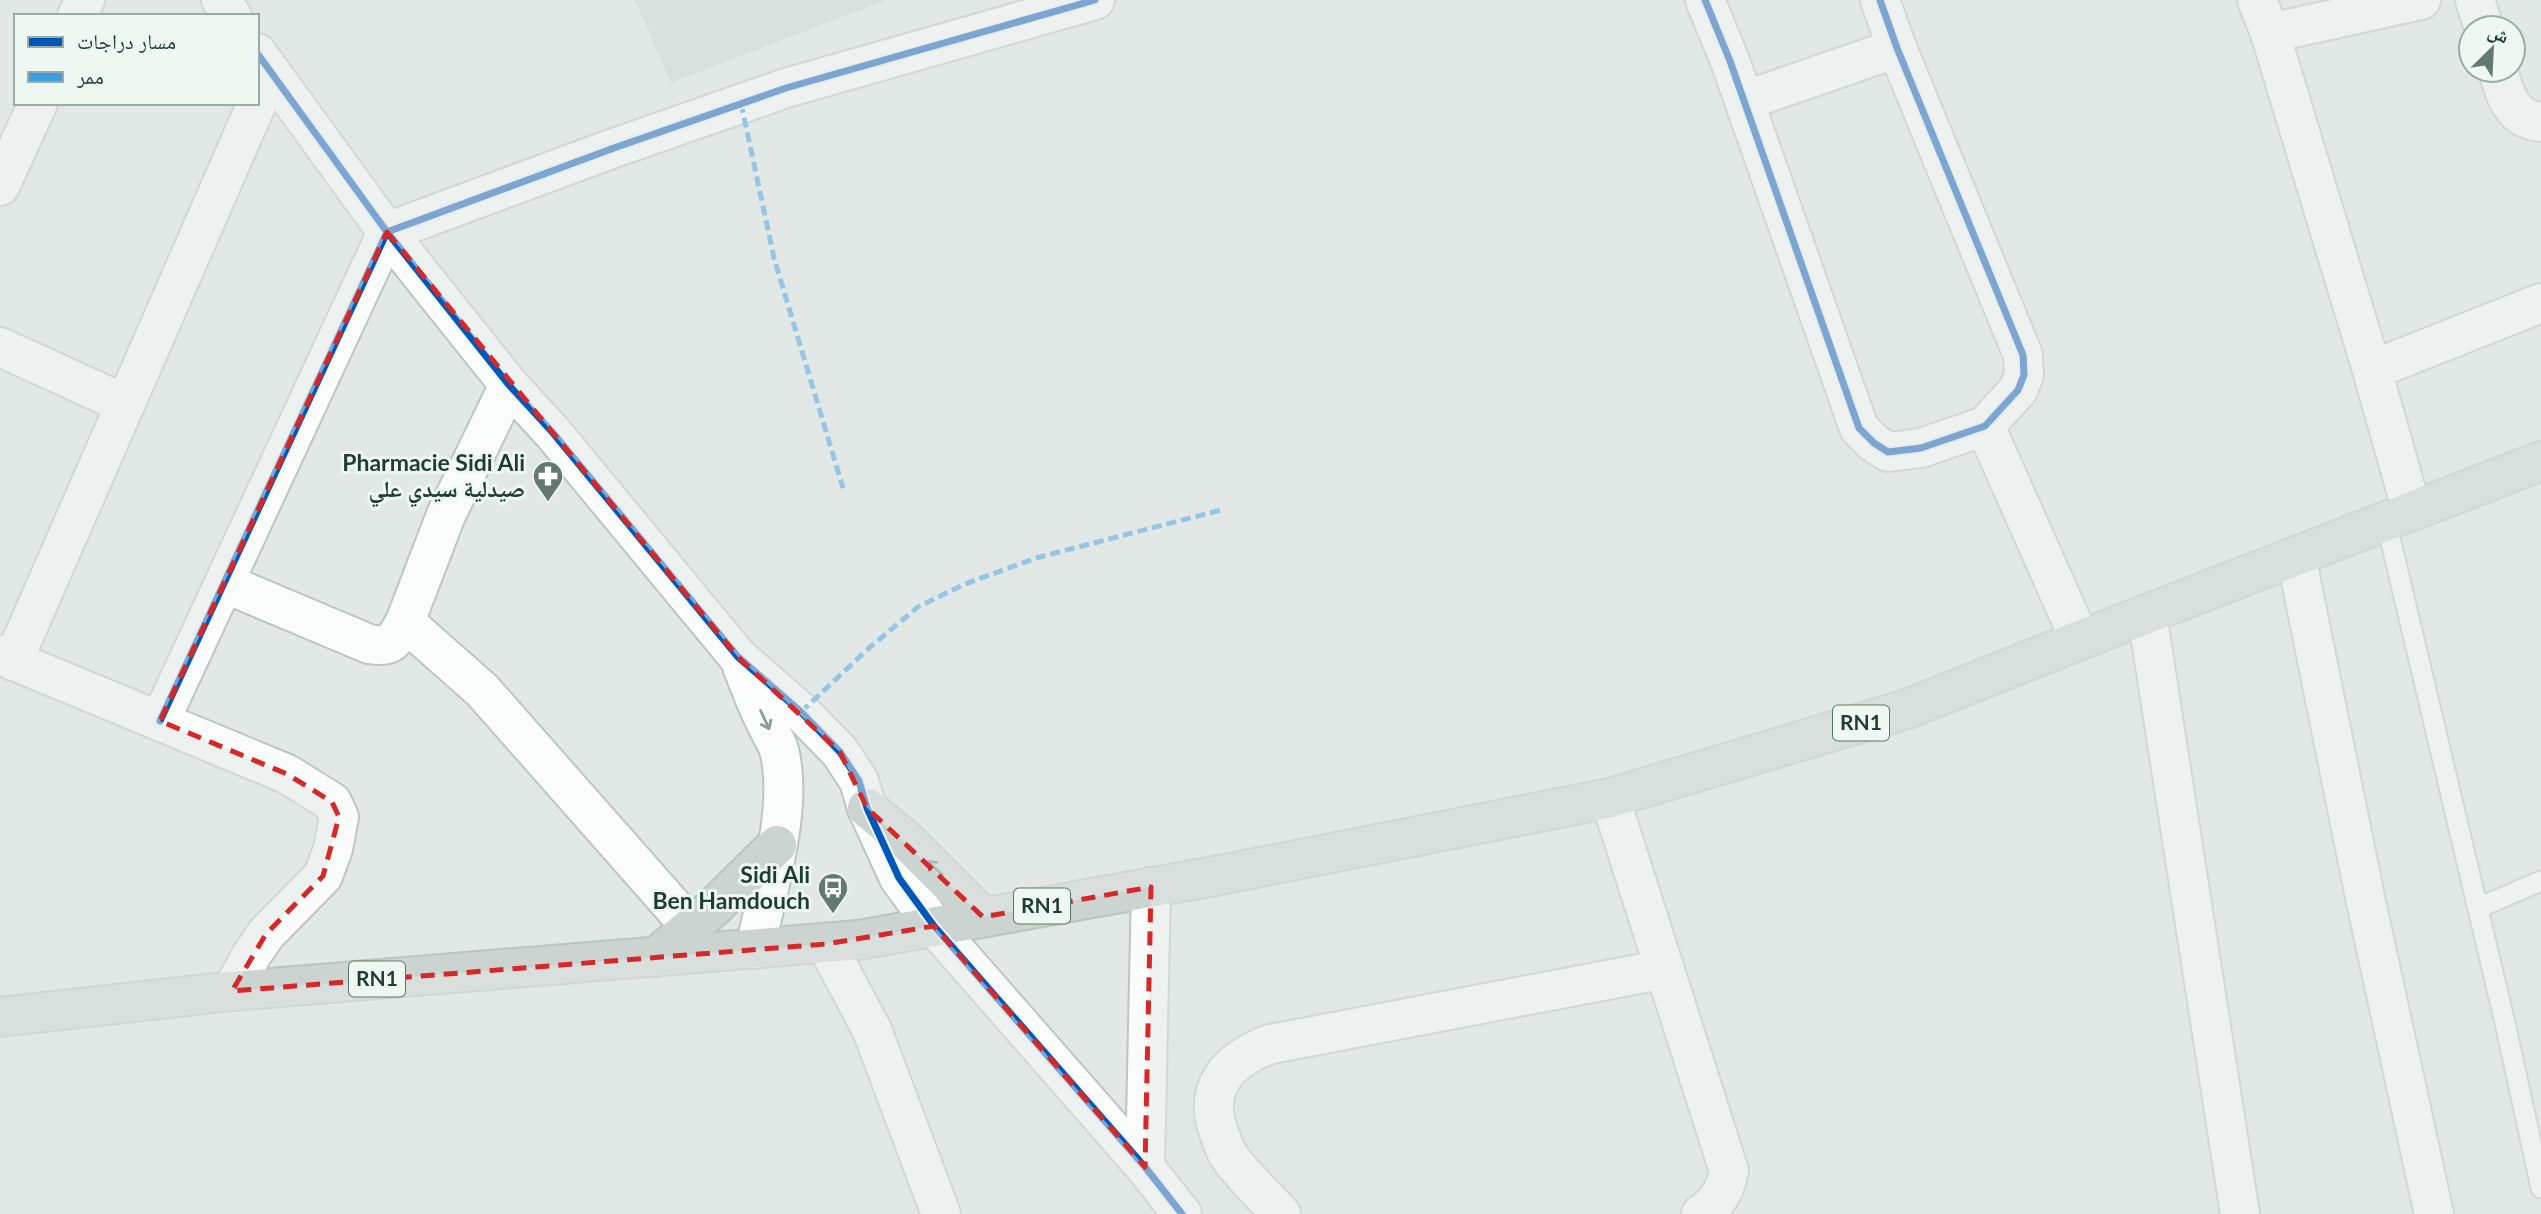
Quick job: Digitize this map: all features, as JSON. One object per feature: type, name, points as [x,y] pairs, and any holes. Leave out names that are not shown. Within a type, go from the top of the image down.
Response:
[{"type":"main road","name":"RN1","points":[[0,1017],[232,991],[826,944],[1151,887],[1610,798],[1907,709],[2541,461]]},
{"type":"main road","points":[[867,808],[908,842],[983,917]]},
{"type":"main road","points":[[656,957],[777,845]]},
{"type":"street","points":[[160,722],[387,232],[786,88],[1095,0]]},
{"type":"street","points":[[1705,0],[1744,100],[1859,428],[1888,452],[1921,448],[1985,426],[2018,390],[2024,375],[2023,355],[1880,0]]},
{"type":"street","points":[[2399,516],[2372,370],[2263,16],[2421,0]]},
{"type":"street","points":[[1744,100],[1897,47]]},
{"type":"street","points":[[260,83],[387,232],[509,385],[553,433],[738,657],[801,712],[840,752],[859,781],[867,808],[899,878],[934,926],[1145,1167],[1182,1214]]},
{"type":"street","points":[[2503,84],[2512,108],[2528,120],[2541,122]]},
{"type":"street","points":[[0,186],[37,105]]},
{"type":"street","points":[[232,991],[266,934],[323,876],[333,849],[339,817],[332,802],[288,774],[6,658],[125,404],[251,105]]},
{"type":"street","points":[[2372,370],[2541,303]]},
{"type":"street","points":[[0,347],[125,404]]},
{"type":"street","points":[[224,583],[369,644],[384,647],[390,645],[405,622],[446,516],[509,385]]},
{"type":"street","points":[[1985,426],[2080,640]]},
{"type":"street","points":[[2296,556],[2365,902],[2434,1214]]},
{"type":"street","points":[[2147,614],[2240,1214]]},
{"type":"street","points":[[405,622],[482,690],[691,927]]},
{"type":"street","points":[[738,657],[779,748],[783,801],[777,845],[755,949]]},
{"type":"street","points":[[1610,798],[1729,1171],[1725,1187],[1713,1206],[1701,1214]]},
{"type":"street","points":[[1145,1167],[1151,887]]},
{"type":"street","points":[[826,944],[872,1030],[941,1214]]},
{"type":"street","points":[[1281,1214],[1227,1153],[1215,1122],[1213,1108],[1217,1086],[1231,1065],[1248,1052],[1271,1044],[1665,969]]},
{"type":"lane","points":[[2399,516],[2478,908],[2541,1188]]},
{"type":"lane","points":[[2478,908],[2541,881]]},
{"type":"highlighted area","points":[[387,232],[738,657],[840,752],[867,808],[983,917],[1151,887],[1145,1167],[934,926],[826,944],[232,991],[266,934],[323,876],[339,817],[332,802],[287,774],[160,721]]},
{"type":"shaded area","points":[[635,0],[886,0],[671,83]]},
{"type":"marked path","points":[[741,103],[774,258],[843,488]]},
{"type":"marked path","points":[[801,712],[869,648],[918,607],[965,584],[1036,558],[1221,510]]},
{"type":"cycle path","points":[[160,721],[387,232],[786,88],[1095,0]]},
{"type":"cycle path","points":[[1705,0],[1730,61],[1859,428],[1888,452],[1921,448],[1985,426],[2018,390],[2024,375],[2023,355],[1897,48],[1880,0]]},
{"type":"cycle path","points":[[259,56],[387,232],[509,385],[553,433],[738,657],[801,712],[840,752],[859,781],[867,808],[899,878],[934,926],[1145,1167],[1182,1214]]},
{"type":"place","name":"Pharmacie Sidi Ali صيدلية سيدي علي","points":[[548,503]]},
{"type":"place","name":"Sidi Ali Ben Hamdouch","points":[[833,915]]}]
